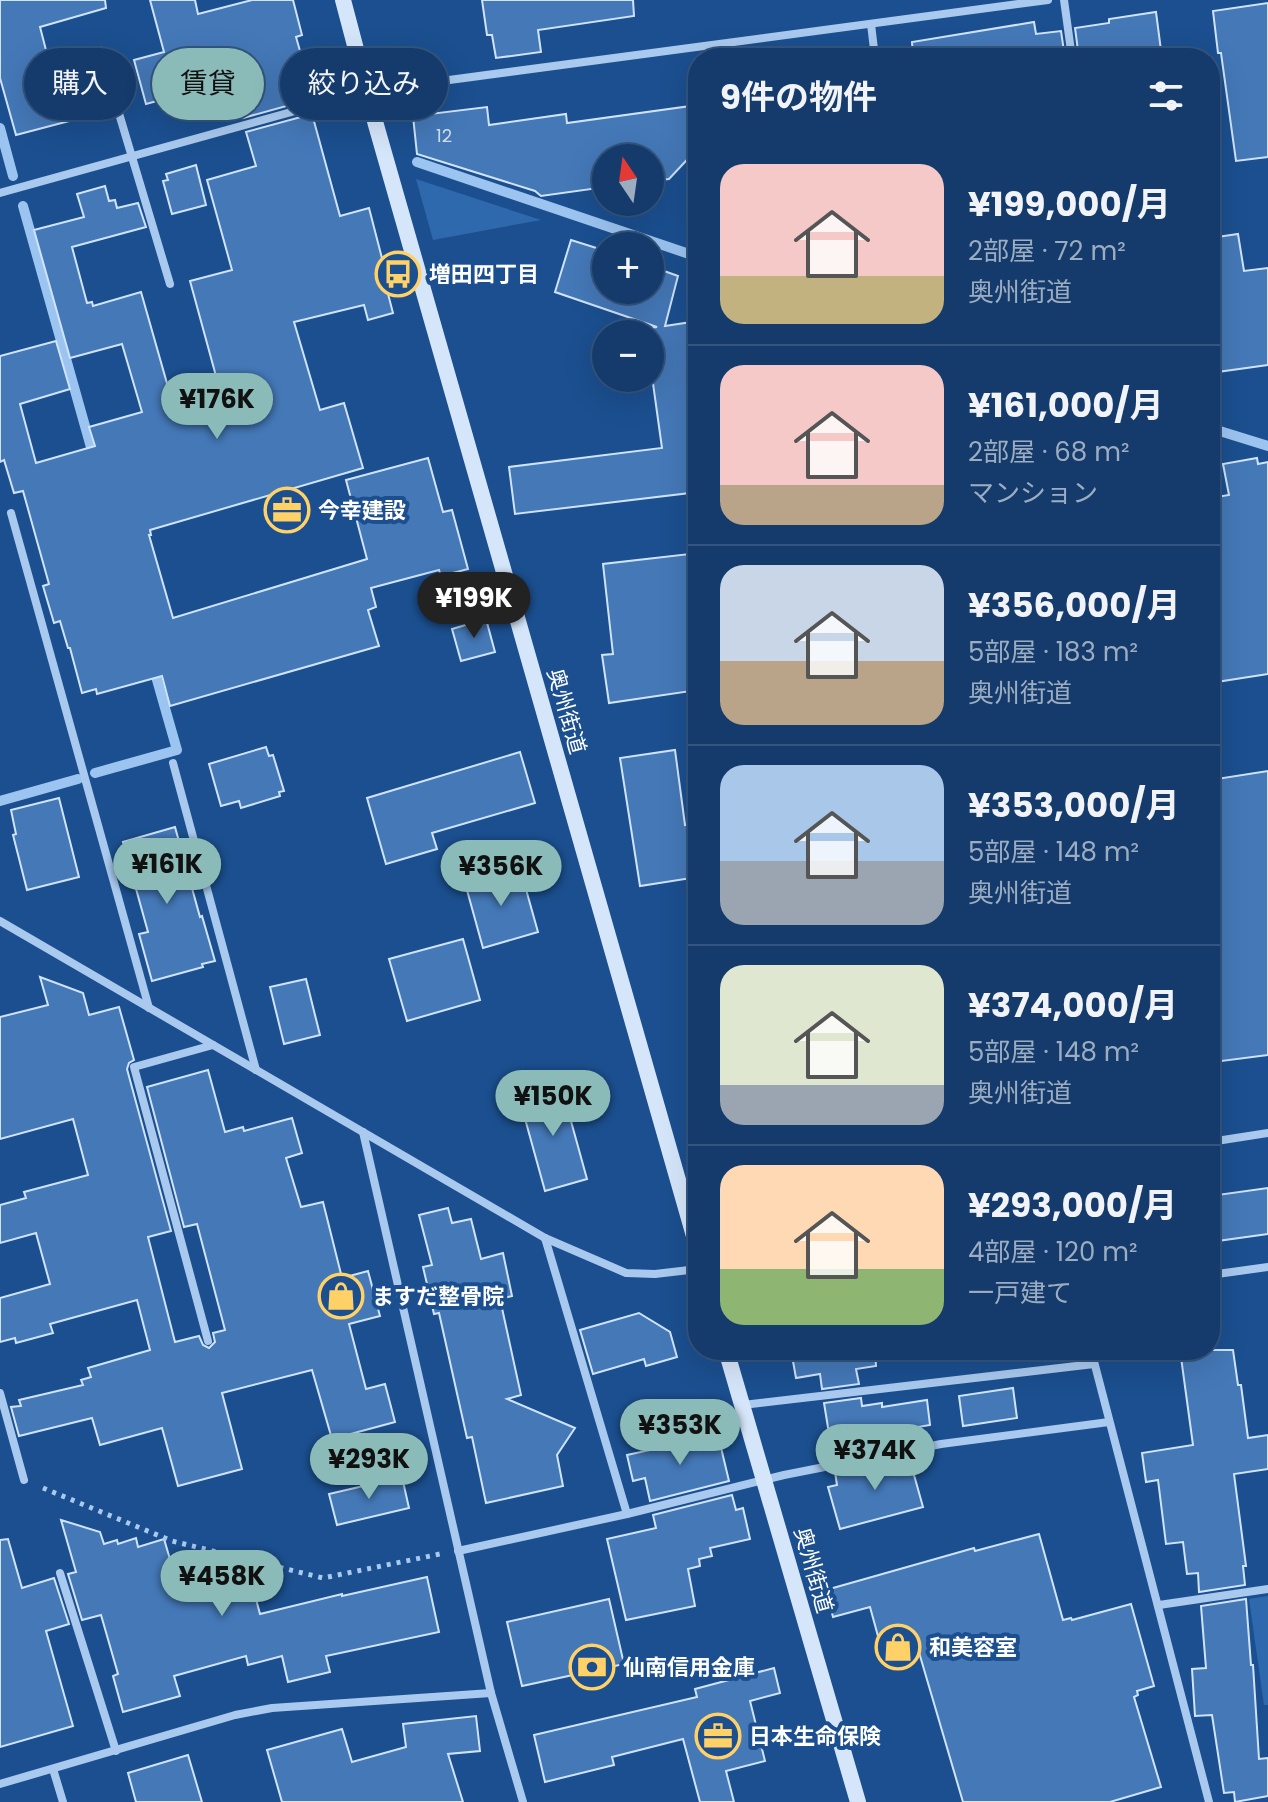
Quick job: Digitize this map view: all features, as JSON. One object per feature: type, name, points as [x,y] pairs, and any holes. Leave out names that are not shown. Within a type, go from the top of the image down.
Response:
[{"type":"main road","name":"奥州街道","points":[[343,0],[356,48]]},
{"type":"main road","name":"奥州街道","points":[[375,120],[688,1190]]},
{"type":"main road","name":"奥州街道","points":[[729,1360],[858,1802]]},
{"type":"street","points":[[690,48],[1048,0]]},
{"type":"street","points":[[1064,0],[1071,48]]},
{"type":"street","points":[[871,24],[874,48]]},
{"type":"street","points":[[448,80],[688,48]]},
{"type":"street","points":[[0,193],[280,115]]},
{"type":"street","points":[[121,120],[170,284]]},
{"type":"street","points":[[11,513],[149,1008]]},
{"type":"street","points":[[173,763],[256,1070]]},
{"type":"street","points":[[0,921],[545,1238],[626,1273],[688,1270]]},
{"type":"street","points":[[208,1341],[134,1067],[213,1045]]},
{"type":"street","points":[[363,1132],[491,1693],[523,1802]]},
{"type":"street","points":[[1220,1141],[1268,1133]]},
{"type":"street","points":[[545,1238],[627,1514]]},
{"type":"street","points":[[1220,1274],[1268,1267]]},
{"type":"street","points":[[1093,1360],[1209,1802]]},
{"type":"street","points":[[743,1405],[1094,1364]]},
{"type":"street","points":[[0,1393],[24,1480]]},
{"type":"street","points":[[458,1551],[627,1514],[765,1479],[941,1444],[1109,1422]]},
{"type":"street","points":[[60,1573],[116,1751]]},
{"type":"street","points":[[1159,1605],[1268,1589]]},
{"type":"street","points":[[0,1784],[235,1715],[272,1708],[491,1693]]},
{"type":"street","points":[[53,1769],[63,1802]]},
{"type":"path","points":[[24,1480],[172,1541],[323,1578],[458,1551]]},
{"type":"shaded area","points":[[416,179],[541,220],[433,240]]},
{"type":"shaded area","points":[[1268,1596],[1268,1705],[1264,1705],[1249,1599]]},
{"type":"building","points":[[0,0],[105,0],[106,8],[40,27],[45,48],[24,48],[24,120],[73,120],[16,135],[0,78]]},
{"type":"building","points":[[150,0],[195,0],[198,14],[252,0],[293,0],[302,35],[296,37],[299,48],[280,48],[280,108],[264,112],[264,48],[163,48]]},
{"type":"building","points":[[482,0],[633,0],[634,16],[538,30],[541,52],[496,58],[492,35],[487,35]]},
{"type":"building","points":[[1268,3],[1268,157],[1236,161],[1213,11]]},
{"type":"building","points":[[1156,12],[1161,48],[1078,48],[1075,28],[1109,23],[1109,19]]},
{"type":"building","points":[[1034,22],[1036,34],[1061,31],[1064,48],[912,48],[912,42]]},
{"type":"building","points":[[152,55],[152,102],[146,104],[136,59]]},
{"type":"building","points":[[688,106],[688,159],[669,179],[664,180],[664,144],[592,144],[592,189],[541,196],[535,191],[417,154],[413,120],[448,120],[448,112],[487,107],[489,125],[566,114],[567,123]]},
{"type":"building","points":[[290,120],[314,120],[340,216],[369,208],[393,313],[368,320],[364,305],[294,322],[320,410],[344,403],[363,468],[150,530],[173,618],[367,559],[346,480],[428,458],[443,512],[452,510],[468,569],[441,576],[439,570],[371,588],[376,607],[368,610],[379,646],[170,706],[162,676],[97,694],[96,689],[82,693],[70,648],[60,621],[54,623],[43,586],[49,584],[23,491],[14,493],[4,460],[0,462],[0,356],[56,341],[70,389],[20,404],[36,463],[95,446],[89,427],[142,412],[122,344],[70,358],[34,230],[84,217],[77,194],[105,186],[109,201],[115,200],[117,208],[138,203],[146,227],[72,247],[87,303],[92,302],[93,306],[141,292],[178,422],[225,409],[190,281],[232,270],[207,180],[256,166],[246,132]]},
{"type":"building","points":[[196,165],[206,205],[172,214],[163,181],[168,180],[166,174]]},
{"type":"building","points":[[1238,234],[1244,271],[1268,268],[1268,365],[1220,372],[1220,237]]},
{"type":"building","points":[[571,240],[592,247],[592,304],[664,304],[664,271],[678,276],[665,326],[688,323],[688,493],[515,514],[509,467],[662,448],[654,392],[664,392],[664,320],[637,320],[555,292]]},
{"type":"building","points":[[1257,458],[1258,464],[1268,462],[1268,674],[1220,681],[1220,496],[1229,495],[1223,464]]},
{"type":"building","points":[[688,554],[688,691],[609,703],[602,655],[613,654],[603,564]]},
{"type":"building","points":[[486,619],[495,652],[461,661],[452,629]]},
{"type":"building","points":[[266,747],[269,756],[273,755],[284,791],[279,792],[280,796],[241,808],[239,801],[221,806],[209,764]]},
{"type":"building","points":[[675,750],[685,825],[688,824],[688,879],[640,886],[620,758]]},
{"type":"building","points":[[520,752],[535,803],[432,833],[437,849],[386,864],[367,798]]},
{"type":"building","points":[[1268,771],[1268,1055],[1220,1061],[1220,778]]},
{"type":"building","points":[[59,798],[79,877],[27,890],[13,835],[16,834],[11,810]]},
{"type":"building","points":[[175,827],[215,961],[152,981],[139,934],[148,932],[123,842]]},
{"type":"building","points":[[520,868],[538,932],[483,948],[465,883]]},
{"type":"building","points":[[463,939],[480,1000],[407,1021],[389,959]]},
{"type":"building","points":[[40,977],[83,993],[89,1015],[119,1007],[134,1060],[127,1069],[171,1231],[148,1237],[175,1342],[199,1336],[203,1345],[209,1348],[215,1342],[213,1333],[225,1330],[197,1224],[184,1227],[147,1087],[208,1070],[225,1132],[243,1127],[244,1131],[292,1118],[302,1153],[286,1158],[301,1207],[323,1202],[342,1278],[368,1271],[380,1316],[349,1324],[366,1389],[385,1384],[395,1422],[332,1439],[312,1370],[222,1393],[242,1469],[178,1486],[162,1428],[100,1445],[92,1418],[19,1436],[11,1407],[21,1406],[19,1400],[83,1385],[81,1380],[91,1377],[88,1368],[150,1350],[137,1300],[50,1324],[53,1333],[16,1343],[15,1338],[0,1342],[0,1298],[50,1284],[36,1233],[0,1243],[0,1205],[26,1198],[24,1192],[88,1175],[73,1119],[0,1139],[0,1017],[48,1005]]},
{"type":"building","points":[[306,979],[320,1035],[284,1044],[270,987]]},
{"type":"building","points":[[561,1085],[587,1179],[545,1191],[519,1097]]},
{"type":"building","points":[[1268,1188],[1268,1234],[1220,1241],[1220,1195]]},
{"type":"building","points":[[448,1208],[452,1223],[471,1219],[481,1259],[503,1253],[512,1296],[500,1299],[521,1395],[507,1399],[575,1428],[557,1455],[563,1486],[486,1503],[472,1437],[467,1438],[439,1313],[434,1314],[423,1267],[432,1265],[419,1215]]},
{"type":"building","points":[[639,1313],[670,1332],[677,1357],[646,1366],[644,1359],[593,1374],[580,1330]]},
{"type":"building","points":[[1220,1350],[1233,1350],[1248,1438],[1268,1435],[1268,1469],[1234,1474],[1246,1566],[1243,1566],[1245,1585],[1199,1592],[1198,1573],[1187,1574],[1183,1542],[1166,1544],[1158,1480],[1146,1482],[1142,1453],[1193,1445],[1181,1360],[1220,1360]]},
{"type":"building","points":[[793,1360],[876,1360],[876,1366],[856,1369],[859,1384],[822,1389],[820,1374],[796,1378]]},
{"type":"building","points":[[1013,1388],[1017,1418],[963,1426],[959,1396]]},
{"type":"building","points":[[861,1398],[862,1406],[882,1403],[882,1407],[927,1400],[930,1425],[901,1430],[905,1444],[833,1458],[824,1403]]},
{"type":"building","points":[[718,1435],[729,1481],[650,1501],[645,1478],[633,1481],[627,1455]]},
{"type":"building","points":[[909,1457],[923,1507],[840,1529],[828,1487],[837,1485],[835,1472]]},
{"type":"building","points":[[402,1477],[409,1508],[337,1525],[329,1494]]},
{"type":"building","points":[[732,1495],[736,1510],[743,1508],[750,1539],[710,1548],[712,1556],[699,1559],[700,1566],[688,1569],[695,1606],[626,1620],[607,1539],[656,1528],[653,1515]]},
{"type":"building","points":[[61,1520],[100,1532],[104,1544],[117,1540],[118,1544],[136,1538],[138,1547],[164,1539],[178,1586],[247,1566],[260,1614],[427,1577],[439,1632],[326,1656],[330,1672],[288,1682],[282,1656],[248,1665],[246,1656],[174,1676],[180,1696],[123,1712],[113,1676],[118,1674],[101,1615],[82,1620],[68,1574],[76,1572]]},
{"type":"building","points":[[1039,1534],[1063,1620],[1131,1604],[1154,1686],[1137,1691],[1138,1695],[1134,1697],[1161,1787],[1110,1802],[963,1802],[918,1649],[884,1658],[870,1607],[833,1617],[826,1590],[974,1548],[975,1551]]},
{"type":"building","points":[[8,1539],[22,1588],[54,1578],[69,1624],[46,1631],[73,1726],[0,1747],[0,1540]]},
{"type":"building","points":[[609,1599],[624,1664],[522,1686],[507,1622]]},
{"type":"building","points":[[1246,1599],[1259,1759],[1268,1758],[1268,1796],[1235,1802],[1234,1792],[1224,1793],[1212,1715],[1195,1716],[1192,1669],[1206,1668],[1201,1606]]},
{"type":"building","points":[[774,1668],[780,1693],[750,1701],[765,1761],[726,1771],[734,1802],[700,1802],[683,1739],[612,1757],[614,1765],[545,1782],[534,1735],[697,1697],[695,1689]]},
{"type":"building","points":[[476,1716],[480,1751],[448,1754],[463,1802],[282,1802],[267,1750],[342,1729],[352,1762],[406,1747],[403,1724]]},
{"type":"building","points":[[188,1755],[202,1802],[136,1802],[128,1773]]},
{"type":"waterway","points":[[0,128],[13,176]]},
{"type":"waterway","points":[[417,162],[688,254]]},
{"type":"waterway","points":[[23,206],[94,458]]},
{"type":"waterway","points":[[1220,431],[1268,446]]},
{"type":"waterway","points":[[95,773],[177,750],[153,666]]},
{"type":"waterway","points":[[0,801],[78,779]]},
{"type":"place","name":"増田四丁目","points":[[398,274]]},
{"type":"place","name":"今幸建設","points":[[287,510]]},
{"type":"place","name":"ますだ整骨院","points":[[341,1296]]},
{"type":"place","name":"和美容室","points":[[898,1647]]},
{"type":"place","name":"仙南信用金庫","points":[[592,1667]]},
{"type":"place","name":"日本生命保険","points":[[718,1736]]}]
